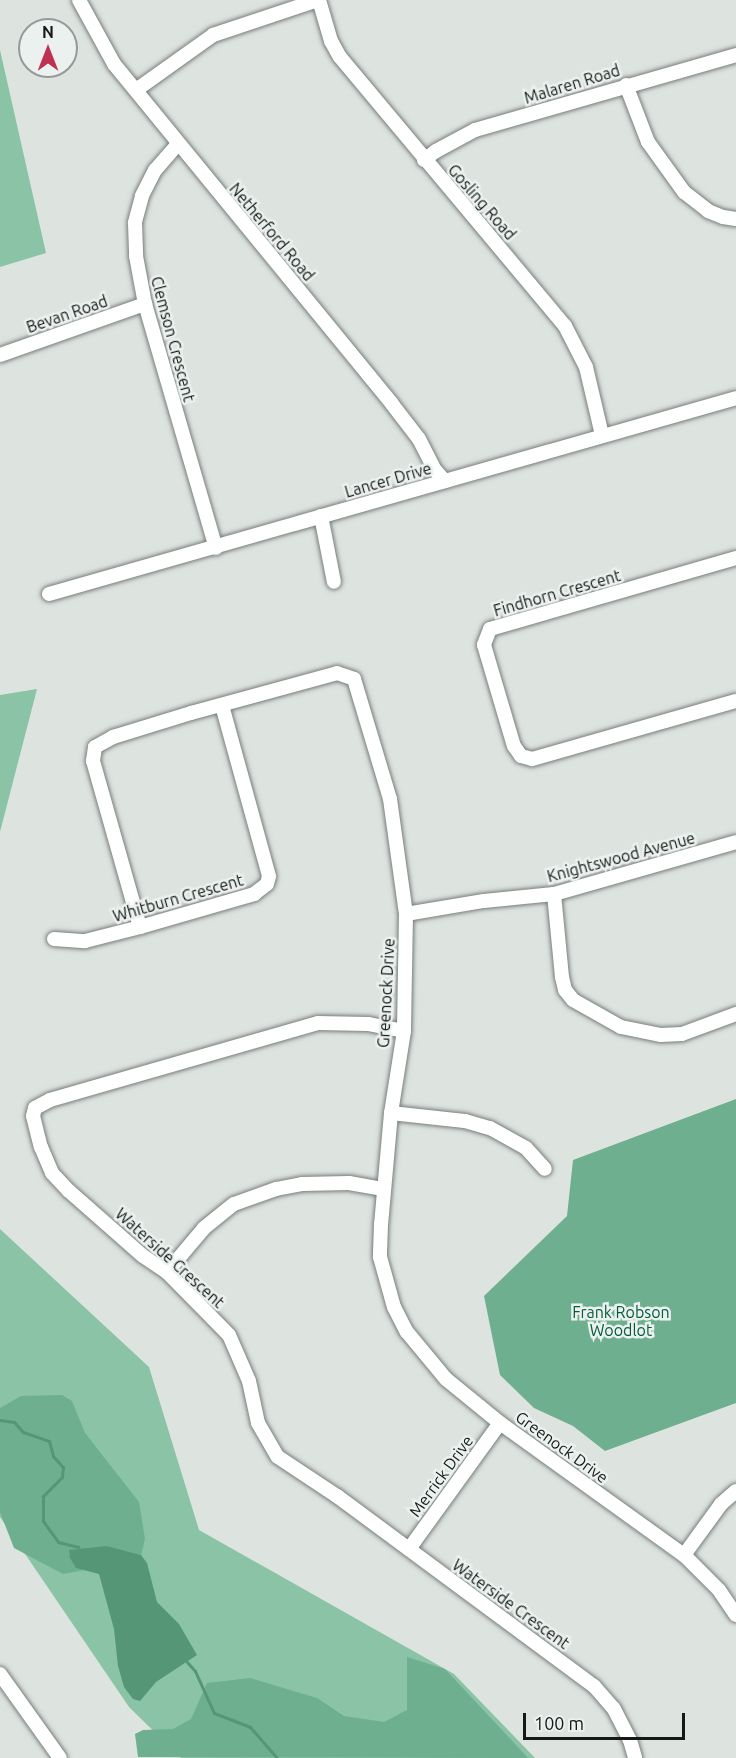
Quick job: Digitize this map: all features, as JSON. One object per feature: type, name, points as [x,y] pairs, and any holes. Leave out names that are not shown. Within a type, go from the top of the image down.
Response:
[{"type":"street","name":"Netherford Road","points":[[79,0],[114,64],[177,145],[393,404],[419,439],[435,470],[444,481]]},
{"type":"street","points":[[136,90],[213,35],[318,0]]},
{"type":"street","name":"Gosling Road","points":[[318,0],[331,40],[340,57],[565,326],[586,367],[602,435]]},
{"type":"street","name":"Malaren Road","points":[[424,160],[475,130],[736,55]]},
{"type":"street","points":[[626,85],[648,142],[684,192],[708,211],[723,218],[736,219]]},
{"type":"street","name":"Clemson Crescent","points":[[177,145],[155,170],[142,196],[135,223],[139,281],[216,548]]},
{"type":"street","name":"Bevan Road","points":[[0,355],[145,304]]},
{"type":"street","name":"Lancer Drive","points":[[49,594],[736,398]]},
{"type":"street","points":[[321,516],[334,582]]},
{"type":"street","name":"Findhorn Crescent","points":[[736,558],[490,629],[484,645],[514,746],[520,756],[532,759],[736,700]]},
{"type":"street","name":"Greenock Drive","points":[[140,927],[93,761],[95,747],[113,738],[222,705],[338,674],[354,678],[390,799],[406,914],[404,1031],[391,1113],[383,1189],[380,1257],[394,1307],[406,1332],[427,1360],[446,1379],[500,1423],[684,1555],[719,1590],[736,1615]]},
{"type":"street","name":"Whitburn Crescent","points":[[54,939],[85,941],[140,927],[254,894],[267,884],[269,876],[222,705]]},
{"type":"street","name":"Knightswood Avenue","points":[[406,914],[484,901],[554,894],[736,842]]},
{"type":"street","points":[[554,894],[562,977],[565,990],[573,1000],[621,1027],[661,1035],[682,1034],[736,1014]]},
{"type":"street","name":"Waterside Crescent","points":[[404,1031],[368,1024],[318,1023],[50,1100],[35,1108],[36,1131],[52,1173],[142,1256],[166,1272],[229,1335],[249,1381],[258,1423],[278,1457],[337,1496],[594,1686],[614,1709],[630,1740],[635,1758]]},
{"type":"street","points":[[391,1113],[465,1121],[490,1128],[526,1148],[546,1169]]},
{"type":"street","points":[[166,1272],[204,1228],[234,1204],[276,1189],[302,1184],[349,1184],[383,1189]]},
{"type":"street","name":"Merrick Drive","points":[[409,1549],[500,1423]]},
{"type":"street","points":[[684,1555],[721,1504],[736,1491]]},
{"type":"street","points":[[0,1674],[60,1758]]},
{"type":"shaded area","points":[[0,50],[46,253],[0,267]]},
{"type":"shaded area","points":[[37,689],[0,832],[0,695]]},
{"type":"shaded area","points":[[0,1229],[149,1367],[199,1530],[454,1674],[535,1758],[181,1758],[129,1707],[0,1517]]},
{"type":"shaded area","points":[[107,1546],[141,1555],[147,1563],[157,1602],[179,1624],[197,1655],[156,1682],[140,1701],[133,1699],[124,1687],[118,1666],[114,1629],[99,1574],[76,1568],[70,1558],[69,1550]]},
{"type":"green space","name":"Frank Robson Woodlot","points":[[736,1099],[736,1403],[605,1451],[573,1426],[534,1408],[500,1375],[484,1296],[567,1216],[573,1160]]},
{"type":"green space","points":[[62,1395],[72,1401],[85,1433],[139,1502],[145,1539],[141,1555],[107,1546],[76,1568],[85,1570],[63,1574],[14,1548],[0,1512],[0,1408],[21,1396]]},
{"type":"green space","points":[[407,1657],[445,1669],[528,1758],[138,1757],[135,1734],[143,1730],[173,1729],[191,1719],[207,1683],[250,1678],[317,1698],[344,1716],[384,1722],[407,1710]]},
{"type":"waterway","points":[[0,1420],[14,1422],[23,1432],[49,1441],[53,1456],[63,1467],[62,1477],[43,1496],[43,1521],[58,1542],[78,1547]]},
{"type":"waterway","points":[[187,1662],[195,1671],[214,1713],[250,1727],[277,1758]]}]
